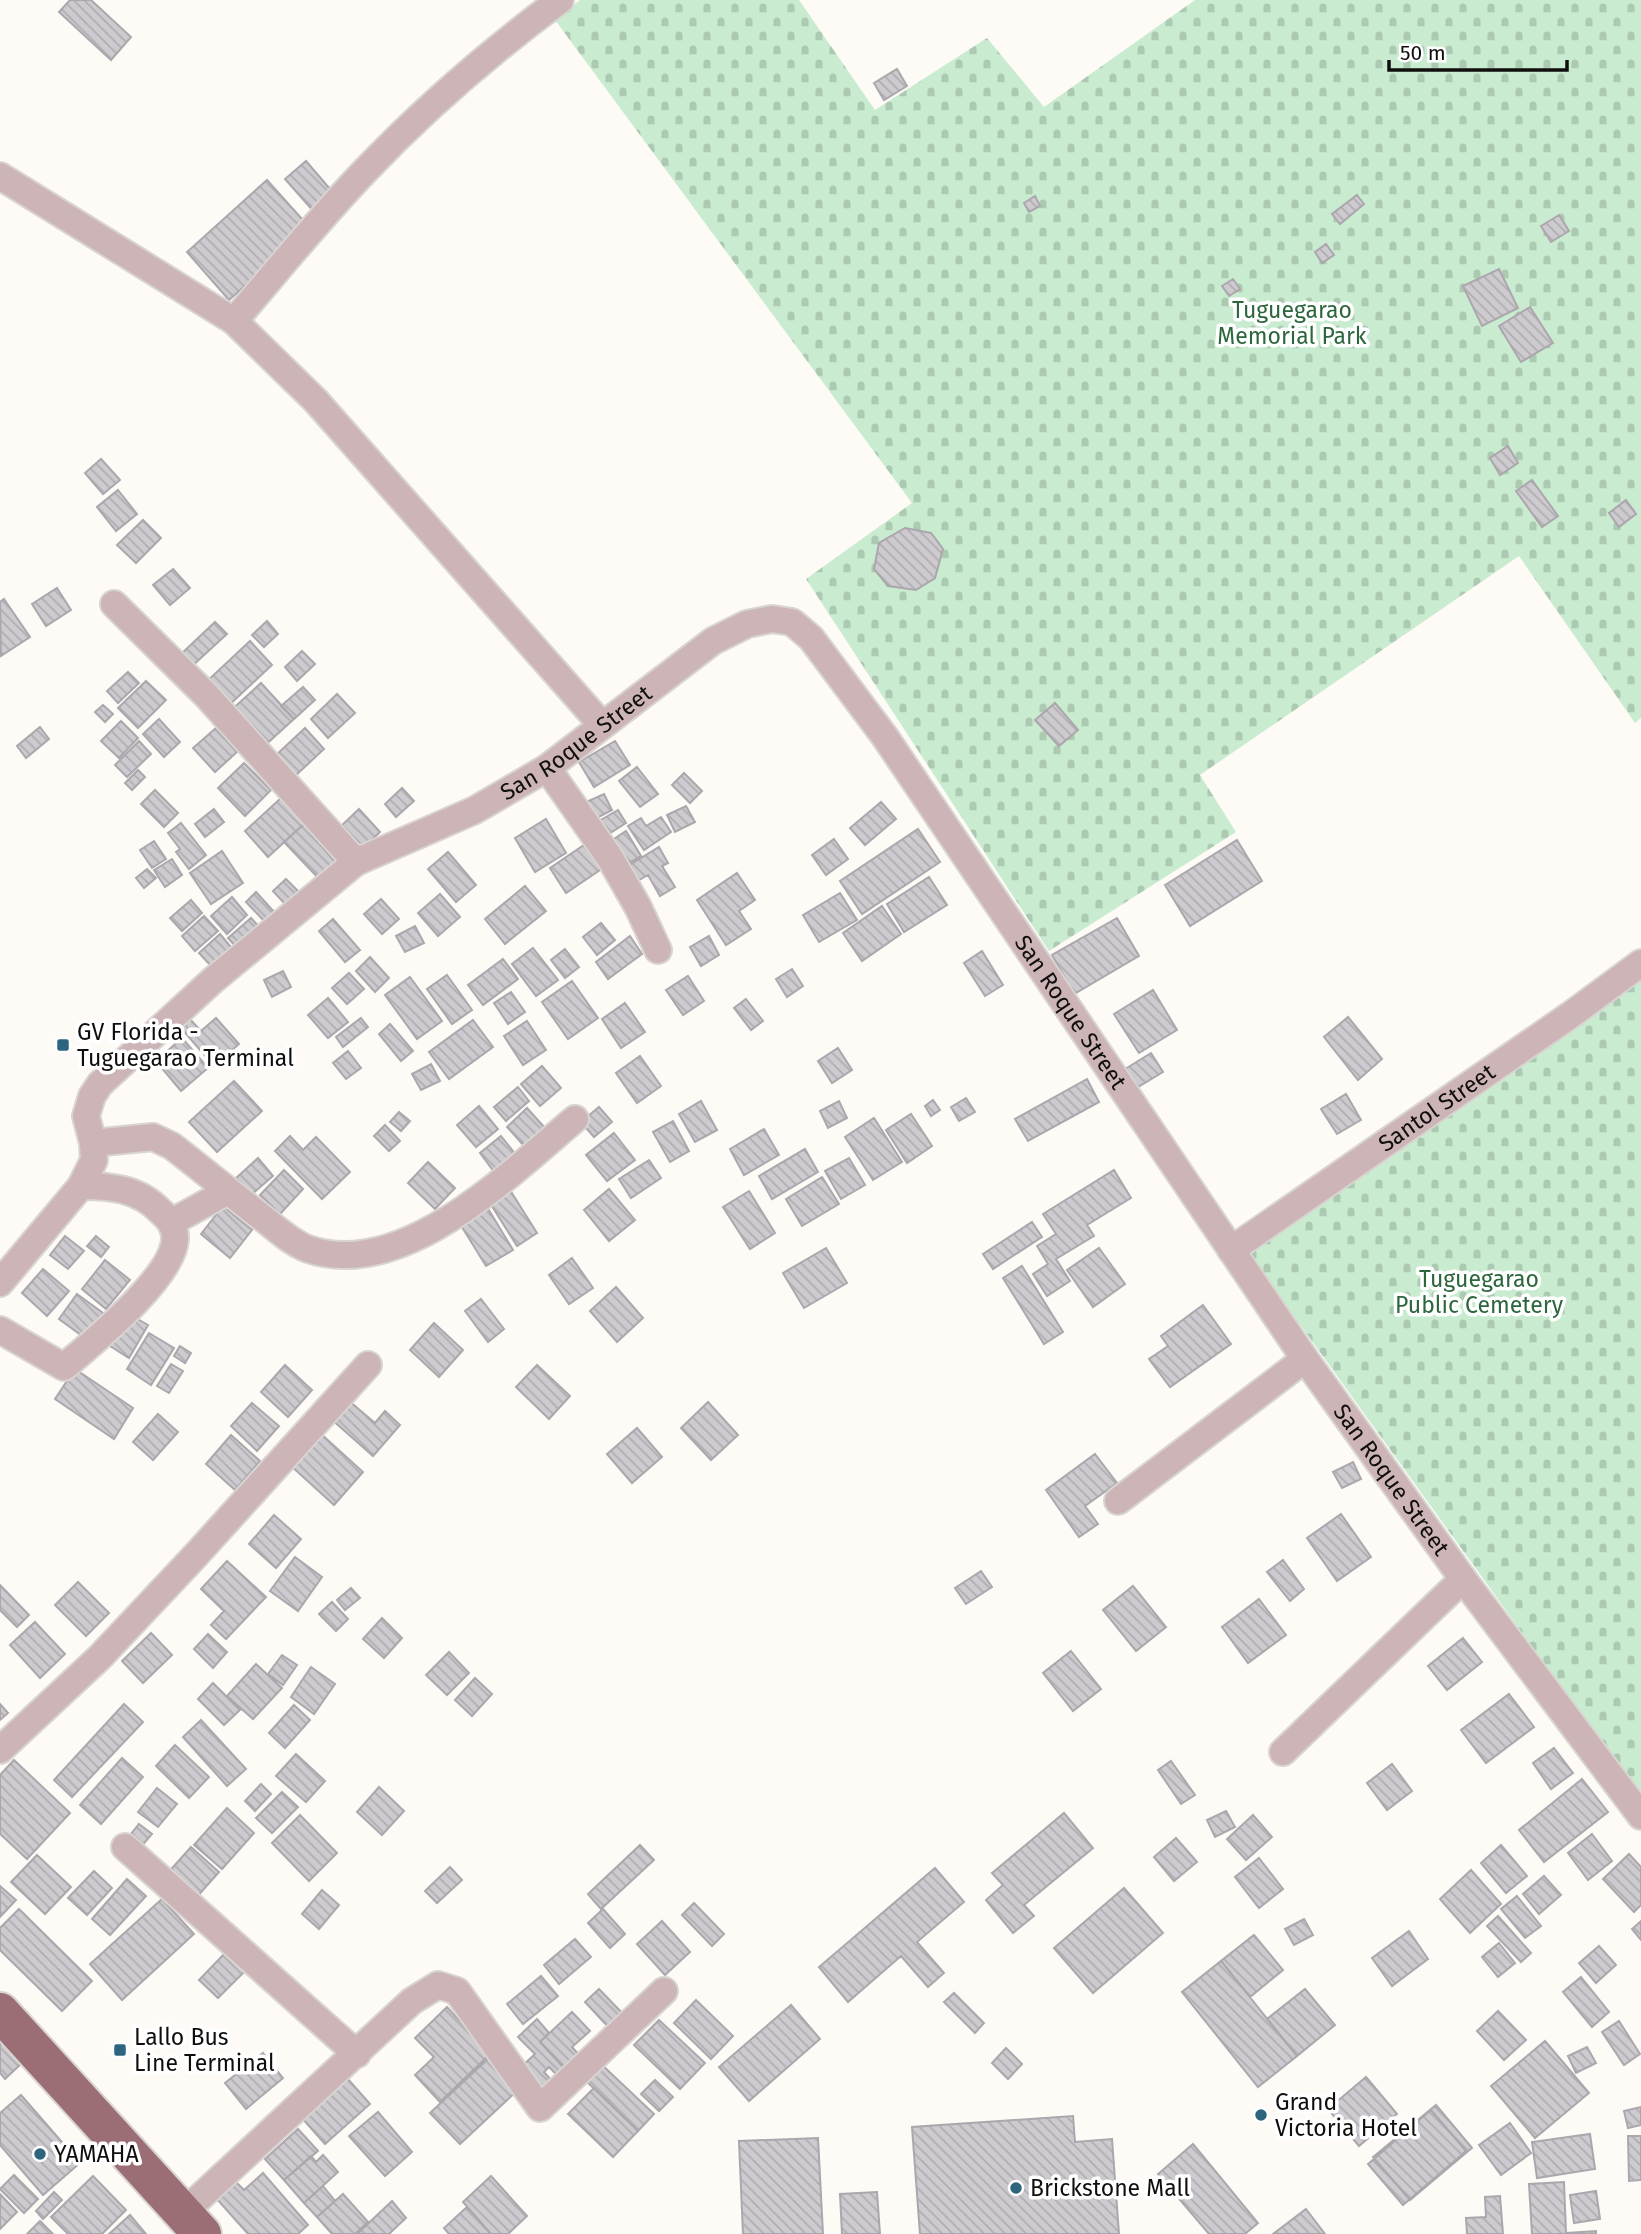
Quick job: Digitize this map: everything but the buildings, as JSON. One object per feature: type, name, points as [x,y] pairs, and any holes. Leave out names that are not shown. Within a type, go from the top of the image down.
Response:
[{"type":"highway","points":[[0,2012],[192,2223]]},
{"type":"street","points":[[234,321],[314,226],[401,135],[489,55],[559,0]]},
{"type":"street","points":[[0,176],[234,321],[316,401],[602,725]]},
{"type":"street","points":[[114,604],[206,695],[356,862]]},
{"type":"street","name":"San Roque Street","points":[[93,1143],[86,1116],[92,1096],[100,1084],[212,981],[356,862],[475,810],[547,768],[713,641],[747,624],[772,620],[792,622],[811,638],[885,737],[1305,1359],[1463,1579],[1641,1816]]},
{"type":"street","points":[[547,768],[610,858],[638,907],[658,950]]},
{"type":"street","name":"Santol Street","points":[[1231,1250],[1572,1014],[1641,963]]},
{"type":"street","points":[[0,1283],[80,1186],[94,1160],[93,1143],[153,1137],[172,1146],[228,1191],[307,1248],[341,1256],[374,1253],[446,1220],[491,1188],[575,1119]]},
{"type":"street","points":[[0,1330],[64,1367],[127,1310],[170,1259],[175,1239],[172,1222],[156,1206],[134,1193],[114,1186],[80,1186]]},
{"type":"street","points":[[172,1222],[228,1191]]},
{"type":"street","points":[[1118,1501],[1305,1359]]},
{"type":"street","points":[[0,1750],[100,1657],[197,1555],[368,1365]]},
{"type":"street","points":[[1283,1752],[1463,1579]]},
{"type":"street","points":[[125,1847],[357,2054]]},
{"type":"street","points":[[192,2223],[357,2054],[412,2001],[438,1985],[457,1991],[540,2108],[664,1991]]},
{"type":"green space","name":"Tuguegarao Memorial Park","points":[[580,0],[799,0],[875,110],[987,38],[1044,107],[1195,0],[1641,0],[1641,718],[1635,723],[1519,556],[1200,775],[1236,832],[1049,951],[806,579],[912,503],[555,20]]},
{"type":"green space","name":"Tuguegarao Public Cemetery","points":[[1641,975],[1641,1798],[1250,1255]]},
{"type":"place","name":"GV Florida - Tuguegarao Terminal","points":[[63,1045]]},
{"type":"place","name":"Lallo Bus Line Terminal","points":[[120,2050]]},
{"type":"place","name":"Grand Victoria Hotel","points":[[1261,2115]]},
{"type":"place","name":"YAMAHA","points":[[40,2154]]},
{"type":"place","name":"Brickstone Mall","points":[[1016,2188]]}]
